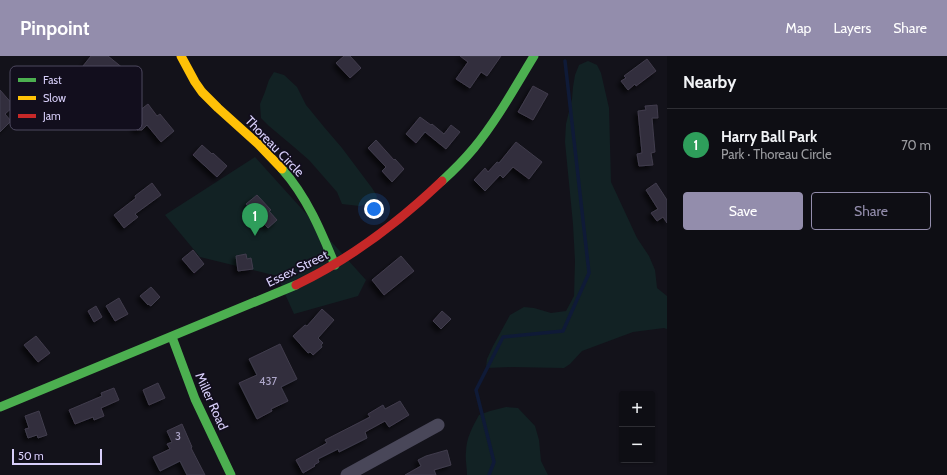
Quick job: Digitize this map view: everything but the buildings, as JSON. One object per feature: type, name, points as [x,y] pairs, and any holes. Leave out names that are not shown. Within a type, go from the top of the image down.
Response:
[{"type":"main road","name":"Thoreau Circle","points":[[181,56],[198,86],[206,96],[285,171],[313,214],[335,265]]},
{"type":"main road","name":"Essex Street","points":[[0,407],[292,287],[312,278],[355,252],[385,231],[416,205],[449,175],[473,149],[492,124],[534,56]]},
{"type":"main road","name":"Miller Road","points":[[172,337],[195,399],[231,475]]},
{"type":"street","points":[[347,475],[438,425]]},
{"type":"shaded area","points":[[588,61],[597,65],[601,73],[609,108],[611,182],[637,238],[649,256],[655,270],[657,288],[667,296],[667,329],[664,328],[633,332],[582,351],[570,364],[564,368],[486,368],[487,359],[510,315],[524,307],[551,313],[566,311],[574,296],[575,261],[565,142],[566,124],[572,99],[575,75],[579,65]]},
{"type":"shaded area","points":[[274,72],[284,75],[297,87],[306,105],[342,148],[372,188],[377,196],[376,201],[360,206],[342,204],[337,192],[309,160],[261,118],[260,104],[269,80]]},
{"type":"shaded area","points":[[255,157],[366,280],[358,296],[294,314],[277,276],[200,257],[165,215]]},
{"type":"shaded area","points":[[506,407],[518,408],[535,426],[539,440],[541,461],[548,475],[467,475],[467,442],[470,432],[479,415]]},
{"type":"waterway","points":[[489,475],[494,462],[476,390],[503,337],[563,331],[589,273],[565,61]]},
{"type":"traffic: fast","points":[[442,181],[474,148],[506,103],[534,56]]},
{"type":"traffic: fast","points":[[282,169],[299,191],[306,203],[319,227],[335,265]]},
{"type":"traffic: fast","points":[[0,407],[296,285]]},
{"type":"traffic: fast","points":[[172,337],[195,399],[231,475]]},
{"type":"traffic: slow","points":[[181,56],[202,92],[258,144],[282,169]]},
{"type":"traffic: jam","points":[[296,285],[335,264],[373,239],[391,226],[442,181]]},
{"type":"place","name":"Harry Ball Park","points":[[255,236]]}]
